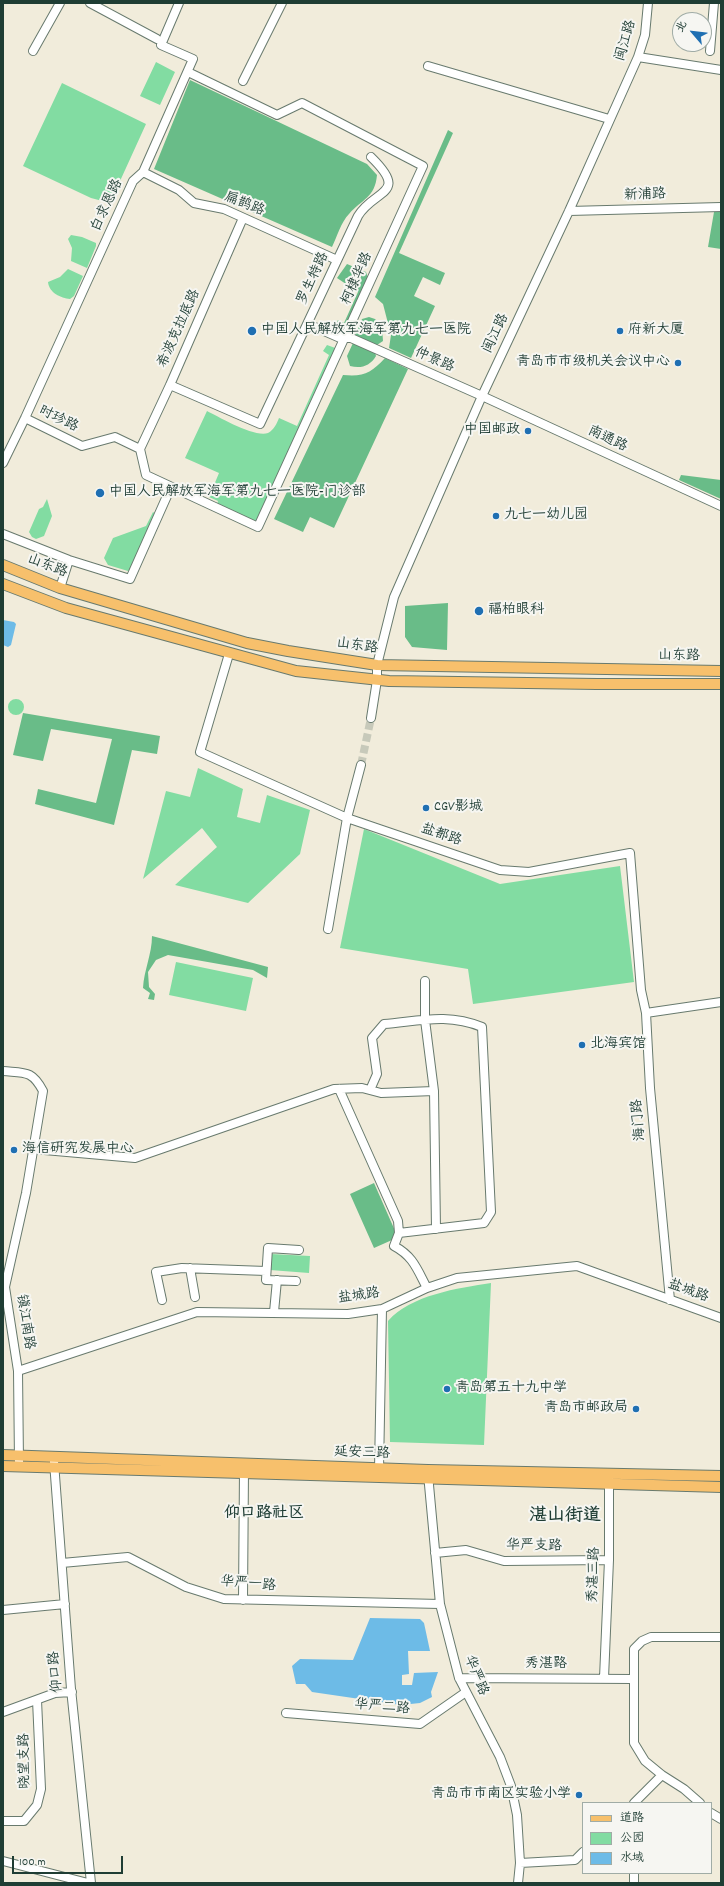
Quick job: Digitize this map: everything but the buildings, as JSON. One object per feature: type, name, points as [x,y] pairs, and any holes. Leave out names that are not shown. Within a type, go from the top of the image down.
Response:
[{"type":"main road","name":"山东路","points":[[3,565],[60,588],[247,643],[377,665],[721,671]]},
{"type":"main road","name":"山东路","points":[[3,584],[66,608],[296,671],[377,680],[597,684],[721,684]]},
{"type":"main road","name":"延安三路","points":[[3,1455],[19,1456],[54,1463]]},
{"type":"main road","name":"延安三路","points":[[3,1466],[54,1463],[244,1468],[609,1484],[721,1487]]},
{"type":"main road","name":"延安三路","points":[[244,1468],[379,1469],[428,1475],[609,1474],[721,1476]]},
{"type":"street","points":[[33,51],[60,3]]},
{"type":"street","points":[[90,3],[157,39]]},
{"type":"street","name":"白求恩路","points":[[3,463],[133,181],[143,172],[193,59],[161,45],[179,3]]},
{"type":"street","points":[[243,81],[282,3]]},
{"type":"street","name":"闽江路","points":[[371,718],[377,680],[377,665],[394,597],[482,396],[569,212],[609,119],[638,57],[645,35],[648,3]]},
{"type":"street","points":[[712,27],[714,3]]},
{"type":"street","points":[[638,57],[721,70]]},
{"type":"street","points":[[428,66],[609,119]]},
{"type":"street","name":"柯棣华路","points":[[171,487],[258,526],[346,338],[423,166],[302,103],[277,115],[188,72]]},
{"type":"street","name":"罗生特路","points":[[170,385],[260,424],[362,209],[385,192],[388,185],[387,174],[371,157]]},
{"type":"street","name":"扁鹊路","points":[[143,172],[179,190],[194,203],[224,209],[337,260]]},
{"type":"street","name":"新浦路","points":[[569,212],[721,207]]},
{"type":"street","name":"希波克拉底路","points":[[140,449],[170,385],[243,218]]},
{"type":"street","name":"仲景路","points":[[308,324],[346,338],[351,338],[482,396]]},
{"type":"street","name":"南通路","points":[[482,396],[721,506]]},
{"type":"street","name":"时珍路","points":[[25,418],[82,446],[115,436],[140,449]]},
{"type":"street","points":[[3,534],[69,560],[130,579],[171,487],[146,475],[140,449]]},
{"type":"street","points":[[60,588],[69,560]]},
{"type":"street","name":"盐都路","points":[[230,654],[200,752],[346,818],[500,870],[529,872],[630,853],[641,990],[646,1013]]},
{"type":"street","points":[[328,929],[346,818],[361,765]]},
{"type":"street","points":[[425,981],[425,1020],[434,1091],[436,1229]]},
{"type":"street","points":[[646,1013],[721,1002]]},
{"type":"street","name":"海门路","points":[[646,1013],[650,1088],[670,1300]]},
{"type":"street","points":[[370,1090],[377,1074],[372,1038],[384,1024],[447,1018],[471,1022],[482,1027],[491,1212],[484,1223],[399,1233]]},
{"type":"street","name":"镇江南路","points":[[3,1071],[25,1073],[36,1078],[43,1091],[26,1193],[4,1287],[18,1371],[19,1466]]},
{"type":"street","points":[[33,1149],[135,1158],[339,1088],[362,1088],[381,1093],[434,1091]]},
{"type":"street","points":[[339,1088],[398,1221],[399,1233],[394,1246],[412,1259],[427,1288]]},
{"type":"street","points":[[296,1281],[266,1280],[268,1248],[299,1250]]},
{"type":"street","name":"盐城路","points":[[18,1371],[196,1312],[348,1314],[382,1309],[427,1288],[457,1278],[577,1266],[721,1318]]},
{"type":"street","points":[[162,1300],[156,1272],[190,1268],[266,1271]]},
{"type":"street","points":[[190,1268],[195,1297]]},
{"type":"street","points":[[274,1312],[277,1280]]},
{"type":"street","points":[[379,1469],[382,1309]]},
{"type":"street","name":"仰口路","points":[[54,1463],[89,1883]]},
{"type":"street","points":[[243,1600],[244,1468]]},
{"type":"street","name":"秀湛三路","points":[[604,1678],[609,1560],[609,1474]]},
{"type":"street","name":"华严路","points":[[428,1475],[440,1604],[459,1678],[500,1757],[511,1786],[517,1815],[520,1863],[518,1883]]},
{"type":"street","name":"华严支路","points":[[435,1553],[466,1550],[504,1561],[609,1560]]},
{"type":"street","name":"华严一路","points":[[62,1563],[128,1557],[186,1587],[224,1599],[440,1604]]},
{"type":"street","points":[[3,1610],[65,1604]]},
{"type":"street","points":[[699,1802],[684,1789],[662,1775],[645,1761],[634,1743],[634,1649],[642,1641],[651,1637],[721,1637]]},
{"type":"street","name":"秀湛路","points":[[459,1678],[633,1679]]},
{"type":"street","points":[[3,1712],[55,1693],[72,1692]]},
{"type":"street","name":"华严二路","points":[[286,1712],[420,1724],[466,1692]]},
{"type":"street","name":"晓望支路","points":[[3,1821],[24,1821],[37,1805],[41,1789],[38,1700]]},
{"type":"street","points":[[635,1802],[662,1775]]},
{"type":"street","points":[[712,1814],[721,1819]]},
{"type":"street","points":[[520,1863],[574,1860],[582,1853]]},
{"type":"street","points":[[3,1860],[89,1883]]},
{"type":"green space","points":[[156,62],[175,72],[160,105],[140,96]]},
{"type":"green space","points":[[190,80],[367,164],[377,175],[374,189],[367,198],[346,217],[332,247],[154,169]]},
{"type":"green space","points":[[62,83],[146,124],[110,203],[91,198],[23,166]]},
{"type":"green space","points":[[448,130],[453,133],[399,253],[445,273],[440,285],[423,277],[414,296],[435,306],[411,358],[389,348],[391,335],[383,304],[375,297]]},
{"type":"green space","points":[[714,212],[721,212],[721,249],[708,247]]},
{"type":"green space","points":[[71,235],[82,237],[96,243],[87,268],[71,261],[72,248],[68,239]]},
{"type":"green space","points":[[347,264],[366,272],[369,281],[346,329],[336,324],[338,320],[344,323],[358,292],[337,278]]},
{"type":"green space","points":[[68,269],[83,276],[74,296],[70,299],[53,292],[48,282],[60,277]]},
{"type":"green space","points":[[369,317],[375,319],[382,327],[383,341],[377,345],[355,335],[362,319]]},
{"type":"green space","points":[[353,343],[375,352],[376,356],[365,366],[350,366],[347,356]]},
{"type":"green space","points":[[327,345],[338,349],[258,522],[217,504],[218,501],[209,497],[219,473],[185,458],[207,411],[255,433],[262,434],[270,432],[274,428],[279,418],[297,426],[329,355],[323,351]]},
{"type":"green space","points":[[385,358],[408,369],[334,528],[310,517],[303,532],[274,519],[343,375],[367,373]]},
{"type":"green space","points":[[681,475],[721,480],[721,499],[679,480]]},
{"type":"green space","points":[[47,499],[52,516],[44,536],[36,539],[32,537],[29,532],[39,509],[43,507]]},
{"type":"green space","points":[[153,512],[157,515],[130,570],[128,571],[108,565],[104,558],[113,538],[146,526]]},
{"type":"green space","points":[[448,603],[447,650],[412,647],[405,637],[405,606]]},
{"type":"green space","points":[[13,699],[19,699],[24,704],[22,713],[19,715],[13,715],[8,710],[8,704]]},
{"type":"green space","points":[[23,713],[160,736],[157,754],[132,750],[114,825],[35,804],[38,789],[96,803],[112,739],[51,729],[43,761],[13,755]]},
{"type":"green space","points":[[198,768],[243,789],[237,817],[260,823],[267,795],[310,810],[300,854],[248,903],[175,885],[217,847],[202,828],[143,879],[166,791],[190,797]]},
{"type":"green space","points":[[364,829],[500,884],[620,866],[634,982],[473,1004],[468,969],[340,948]]},
{"type":"green space","points":[[152,936],[268,967],[267,978],[253,970],[168,955],[156,960],[148,972],[149,987],[155,994],[154,1000],[148,999],[150,993],[143,988],[151,949]]},
{"type":"green space","points":[[176,962],[253,978],[246,1011],[169,995]]},
{"type":"green space","points":[[374,1183],[396,1233],[392,1240],[374,1248],[350,1194]]},
{"type":"green space","points":[[271,1254],[310,1256],[309,1273],[270,1270]]},
{"type":"green space","name":"青岛第五十九中学","points":[[491,1283],[484,1445],[390,1442],[388,1321],[398,1312],[422,1299],[450,1290]]},
{"type":"water","points":[[3,620],[14,622],[16,624],[11,645],[8,647],[3,645]]},
{"type":"water","points":[[370,1618],[420,1619],[424,1623],[430,1651],[408,1651],[409,1674],[402,1675],[402,1685],[412,1685],[414,1673],[438,1672],[431,1692],[432,1697],[420,1703],[401,1705],[312,1692],[305,1684],[296,1684],[292,1666],[300,1659],[353,1660]]},
{"type":"tunnel","points":[[361,765],[371,718]]},
{"type":"place","name":"中国人民解放军海军第九七一医院","points":[[252,331]]},
{"type":"place","name":"府新大厦","points":[[620,331]]},
{"type":"place","name":"青岛市市级机关会议中心","points":[[678,363]]},
{"type":"place","name":"中国邮政","points":[[528,431]]},
{"type":"place","name":"中国人民解放军海军第九七一医院-门诊部","points":[[100,493]]},
{"type":"place","name":"九七一幼儿园","points":[[496,516]]},
{"type":"place","name":"福柏眼科","points":[[479,611]]},
{"type":"place","name":"CGV影城","points":[[426,808]]},
{"type":"place","name":"北海宾馆","points":[[582,1045]]},
{"type":"place","name":"海信研究发展中心","points":[[14,1150]]},
{"type":"place","name":"青岛第五十九中学","points":[[447,1389]]},
{"type":"place","name":"青岛市邮政局","points":[[636,1409]]},
{"type":"place","name":"青岛市市南区实验小学","points":[[579,1795]]},
{"type":"district","name":"仰口路社区","points":[[264,1515]]},
{"type":"district","name":"湛山街道","points":[[565,1518]]}]
